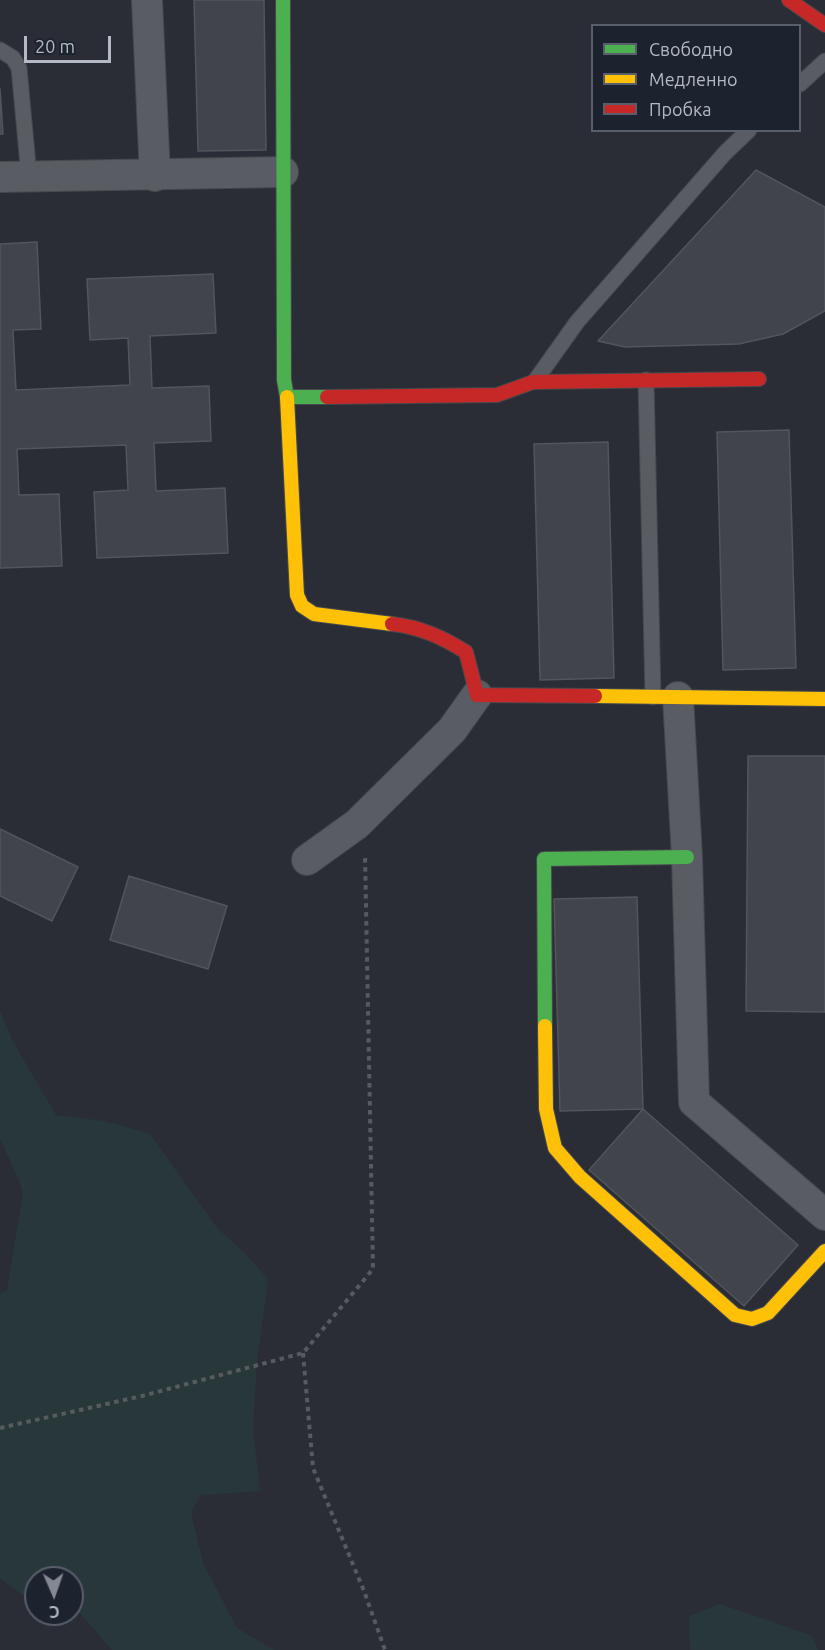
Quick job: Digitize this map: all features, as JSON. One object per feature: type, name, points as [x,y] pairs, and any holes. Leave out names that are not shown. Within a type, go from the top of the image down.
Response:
[{"type":"street","points":[[147,0],[155,176]]},
{"type":"street","points":[[283,0],[284,380],[287,397],[297,595],[303,606],[314,614],[411,626],[442,636],[466,652],[477,695],[452,730],[364,818],[307,860]]},
{"type":"street","points":[[789,0],[825,24]]},
{"type":"street","points":[[0,177],[283,172]]},
{"type":"street","points":[[287,397],[497,395],[533,382],[759,379]]},
{"type":"street","points":[[477,695],[825,699]]},
{"type":"street","points":[[665,697],[687,857],[694,1102],[825,1215]]},
{"type":"street","points":[[687,857],[544,859],[546,1109],[555,1148],[580,1177],[735,1315],[752,1319],[768,1312],[825,1251]]},
{"type":"lane","points":[[0,50],[13,58],[20,68],[29,176]]},
{"type":"lane","points":[[801,83],[825,61]]},
{"type":"lane","points":[[533,382],[577,322],[725,153],[747,132]]},
{"type":"lane","points":[[646,380],[665,697]]},
{"type":"path","points":[[0,1428],[142,1396],[303,1353],[373,1269],[364,818]]},
{"type":"path","points":[[303,1353],[313,1467],[364,1591],[385,1650]]},
{"type":"shaded area","points":[[0,1011],[12,1040],[56,1115],[105,1121],[150,1134],[218,1229],[242,1250],[268,1279],[257,1363],[253,1428],[260,1491],[201,1495],[191,1512],[203,1563],[237,1628],[274,1650],[112,1650],[84,1618],[84,1566],[24,1566],[24,1595],[0,1578],[0,1294],[7,1290],[23,1191],[0,1138]]},
{"type":"shaded area","points":[[720,1604],[811,1635],[818,1650],[690,1650],[689,1616]]},
{"type":"building","points":[[194,0],[264,0],[266,150],[198,151]]},
{"type":"building","points":[[0,89],[3,134],[0,134]]},
{"type":"building","points":[[756,170],[825,207],[825,311],[783,334],[739,344],[625,347],[598,341]]},
{"type":"building","points":[[37,242],[41,329],[13,330],[16,390],[130,385],[128,338],[90,340],[87,279],[213,274],[216,333],[150,336],[152,388],[209,386],[211,441],[154,443],[156,491],[225,488],[228,553],[97,558],[94,492],[128,490],[126,445],[17,449],[19,495],[59,494],[62,566],[0,568],[0,244]]},
{"type":"building","points":[[789,430],[796,668],[723,670],[717,432]]},
{"type":"building","points":[[608,442],[614,678],[540,680],[534,444]]},
{"type":"building","points":[[748,756],[825,756],[825,1012],[746,1011]]},
{"type":"building","points":[[0,829],[78,867],[52,921],[0,896]]},
{"type":"building","points":[[129,876],[227,906],[208,969],[110,940]]},
{"type":"building","points":[[637,897],[643,1109],[560,1111],[554,899]]},
{"type":"building","points":[[643,1109],[798,1245],[744,1306],[589,1170]]},
{"type":"traffic: fast","points":[[283,0],[284,380],[287,397],[327,397]]},
{"type":"traffic: fast","points":[[545,1026],[544,859],[687,857]]},
{"type":"traffic: slow","points":[[287,397],[297,595],[302,606],[314,614],[392,624]]},
{"type":"traffic: slow","points":[[595,696],[825,699]]},
{"type":"traffic: slow","points":[[545,1026],[546,1109],[555,1148],[580,1177],[735,1315],[752,1319],[768,1313],[825,1251]]},
{"type":"traffic: jam","points":[[789,0],[825,25]]},
{"type":"traffic: jam","points":[[327,397],[497,395],[533,382],[759,379]]},
{"type":"traffic: jam","points":[[392,624],[430,634],[466,652],[477,695],[595,696]]}]
